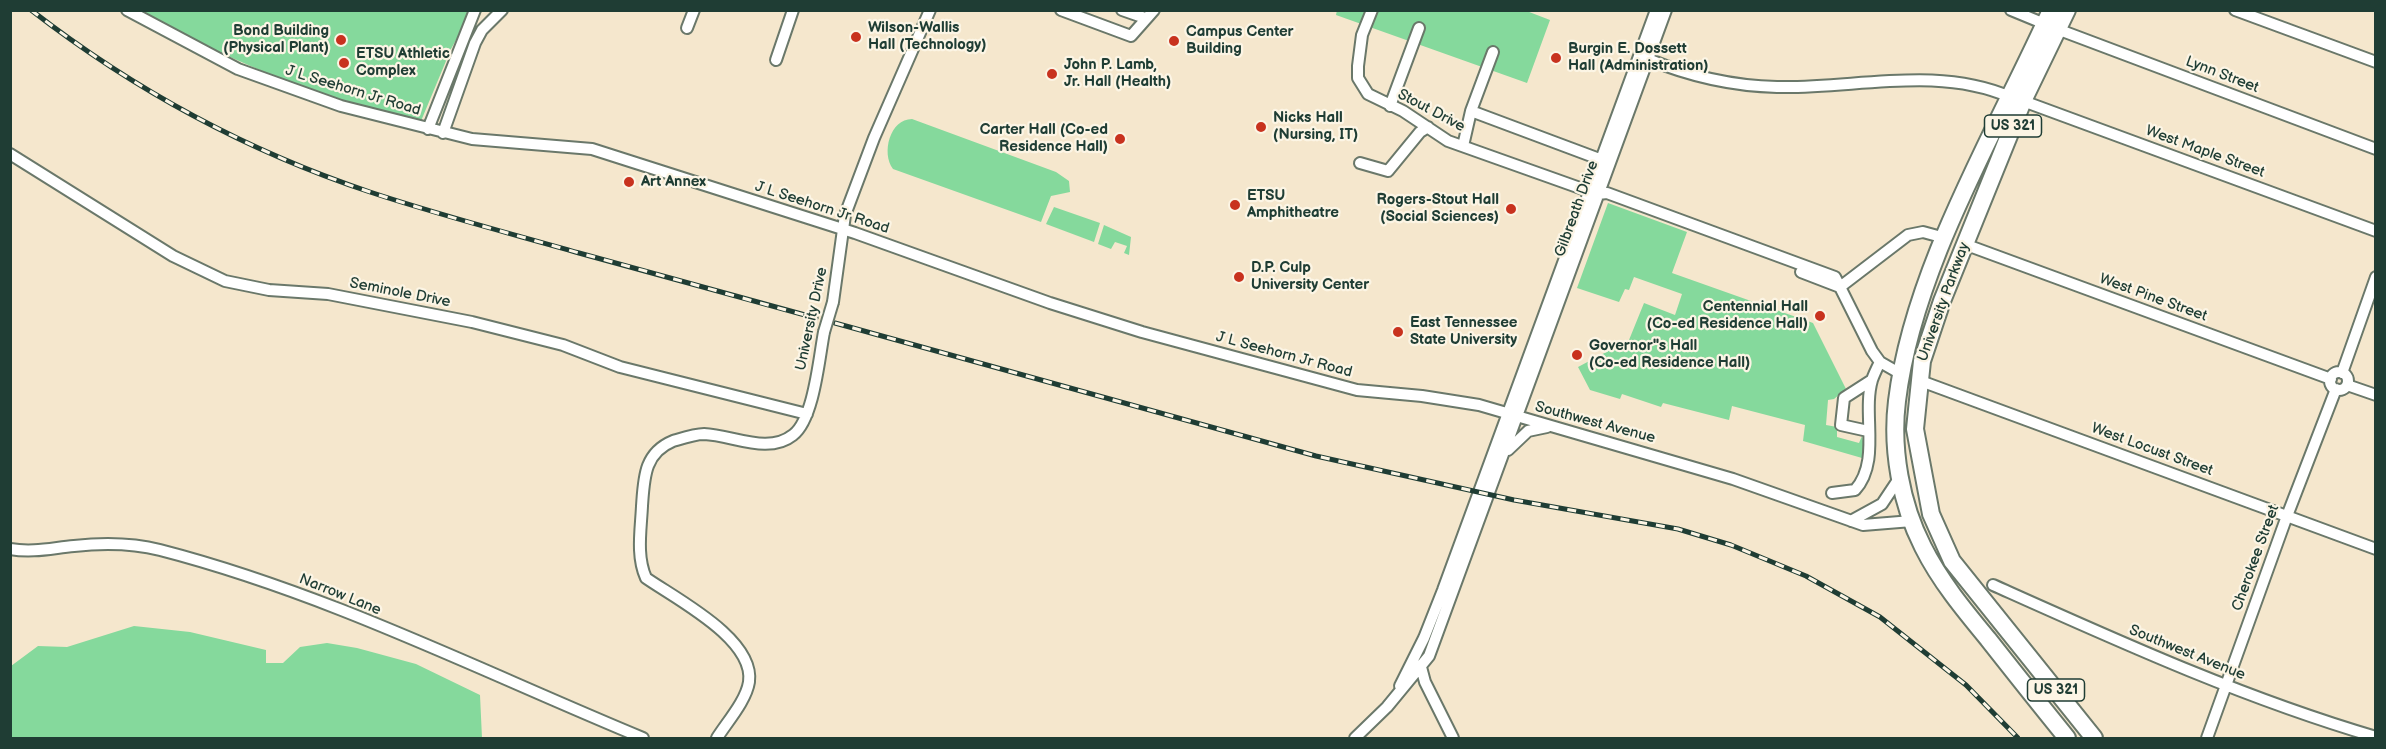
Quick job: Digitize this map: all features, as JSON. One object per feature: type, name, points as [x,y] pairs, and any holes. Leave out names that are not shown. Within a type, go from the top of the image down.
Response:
[{"type":"highway","name":"University Parkway","points":[[2067,10],[2051,21],[2017,99],[1931,331],[1918,380],[1915,429],[1931,514],[1959,571],[2094,738]]},
{"type":"highway","name":"University Parkway","points":[[2017,99],[1945,238],[1926,283],[1901,374],[1896,427],[1900,477],[1912,521],[1923,547],[1945,586],[2067,738]]},
{"type":"highway","points":[[1945,238],[1964,244]]},
{"type":"highway","points":[[1901,374],[1918,380]]},
{"type":"highway","points":[[1912,521],[1931,514]]},
{"type":"highway","points":[[2052,719],[2068,705]]},
{"type":"street","name":"J L Seehorn Jr Road","points":[[127,10],[246,72],[319,99],[443,133],[504,144],[592,149],[843,230],[1103,321],[1357,390],[1458,400],[1512,416]]},
{"type":"street","points":[[428,129],[475,10]]},
{"type":"street","points":[[443,133],[475,43],[482,30],[502,10]]},
{"type":"street","points":[[687,28],[694,10]]},
{"type":"street","points":[[776,60],[794,10]]},
{"type":"street","name":"University Drive","points":[[807,414],[824,332],[833,302],[845,215],[874,138],[930,10]]},
{"type":"street","points":[[1061,10],[1131,36],[1150,14]]},
{"type":"street","points":[[1122,10],[1150,14]]},
{"type":"street","name":"Stout Drive","points":[[1372,10],[1362,35],[1358,78],[1368,94],[1403,111],[1448,141],[1594,192],[1604,199],[1840,287]]},
{"type":"street","name":"Gilbreath Drive","points":[[1594,192],[1602,160],[1656,10]]},
{"type":"street","name":"Gilbreath Drive","points":[[1512,416],[1594,192],[1666,10]]},
{"type":"street","name":"Lynn Street","points":[[2011,10],[2051,21],[2376,149]]},
{"type":"street","points":[[2235,10],[2376,62]]},
{"type":"street","points":[[1389,106],[1419,28]]},
{"type":"street","points":[[1463,146],[1476,113],[1493,52]]},
{"type":"street","name":"West Maple Street","points":[[1648,59],[1686,73],[1735,84],[1778,87],[1935,80],[1984,88],[2376,231]]},
{"type":"street","points":[[1476,113],[1602,160]]},
{"type":"street","points":[[1360,163],[1388,171],[1420,132],[1428,127]]},
{"type":"street","name":"Seminole Drive","points":[[10,154],[173,256],[225,281],[269,290],[328,294],[472,322],[563,345],[620,367],[807,414]]},
{"type":"street","points":[[1901,374],[1880,362],[1840,287],[1908,235],[1923,232],[1945,238]]},
{"type":"street","name":"West Pine Street","points":[[1964,244],[2333,384]]},
{"type":"street","points":[[2342,373],[2376,277]]},
{"type":"street","points":[[1832,493],[1848,493],[1855,490],[1861,481],[1868,457],[1872,380],[1880,362]]},
{"type":"street","points":[[2337,373],[2342,373],[2347,379],[2344,389],[2333,384],[2337,373]]},
{"type":"street","points":[[1868,431],[1840,425],[1844,398],[1872,380]]},
{"type":"street","name":"West Locust Street","points":[[1918,380],[2376,549]]},
{"type":"street","name":"Cherokee Street","points":[[2207,738],[2333,384]]},
{"type":"street","points":[[2347,385],[2376,395]]},
{"type":"street","points":[[717,738],[746,692],[749,679],[746,663],[729,636],[646,578],[641,567],[640,537],[646,466],[661,448],[683,438],[703,434],[766,444],[779,443],[795,434],[807,414]]},
{"type":"street","name":"Southwest Avenue","points":[[1512,416],[1733,479],[1863,525],[1912,521]]},
{"type":"street","name":"Southwest Avenue","points":[[1417,665],[1429,656],[1503,457],[1512,416]]},
{"type":"street","name":"Southwest Avenue","points":[[1355,738],[1396,695],[1417,665],[1443,590],[1512,416]]},
{"type":"street","points":[[1503,457],[1515,441],[1528,431],[1551,427]]},
{"type":"street","points":[[1851,521],[1882,504],[1900,477]]},
{"type":"street","name":"Narrow Lane","points":[[10,549],[48,551],[108,544],[158,550],[292,591],[643,738]]},
{"type":"street","name":"Southwest Avenue","points":[[1993,585],[2227,686],[2320,721],[2376,737]]},
{"type":"street","points":[[1417,665],[1454,738]]},
{"type":"green space","points":[[1337,10],[1524,10],[1550,20],[1527,83],[1336,15]]},
{"type":"green space","name":"ETSU Athletic Complex","points":[[138,11],[472,11],[451,49],[421,121],[338,98],[279,78],[194,40]]},
{"type":"green space","points":[[912,119],[1056,172],[1069,181],[1070,192],[1051,196],[1041,222],[893,169],[888,154],[890,138],[898,125],[904,120]]},
{"type":"green space","points":[[1608,203],[1687,232],[1672,273],[1813,323],[1846,389],[1834,399],[1828,400],[1826,425],[1837,427],[1837,437],[1859,443],[1862,436],[1864,446],[1862,458],[1803,441],[1805,425],[1732,406],[1729,420],[1663,403],[1661,407],[1622,394],[1620,399],[1590,390],[1578,367],[1629,340],[1644,303],[1675,315],[1682,294],[1634,277],[1629,290],[1625,289],[1619,302],[1577,288]]},
{"type":"green space","points":[[1054,207],[1100,223],[1094,242],[1046,224]]},
{"type":"green space","points":[[1104,225],[1131,237],[1129,255],[1124,253],[1127,246],[1115,242],[1111,249],[1098,244]]},
{"type":"green space","points":[[134,626],[190,632],[266,650],[266,663],[283,663],[300,647],[327,643],[357,648],[416,664],[480,695],[482,738],[11,738],[11,666],[38,646],[67,647]]},
{"type":"railway","points":[[31,10],[110,66],[193,115],[324,176],[448,216],[816,318]]},
{"type":"railway","points":[[835,323],[1316,456],[1514,500],[1678,529],[1731,545],[1806,576],[1880,617],[1966,685],[2018,738]]},
{"type":"place","name":"Wilson-Wallis Hall (Technology)","points":[[856,37]]},
{"type":"place","name":"Bond Building (Physical Plant)","points":[[341,40]]},
{"type":"place","name":"Campus Center Building","points":[[1174,41]]},
{"type":"place","name":"Burgin E. Dossett Hall (Administration)","points":[[1556,58]]},
{"type":"place","name":"ETSU Athletic Complex","points":[[344,63]]},
{"type":"place","name":"John P. Lamb, Jr. Hall (Health)","points":[[1052,74]]},
{"type":"place","name":"Nicks Hall (Nursing, IT)","points":[[1261,127]]},
{"type":"place","name":"Carter Hall (Co-ed Residence Hall)","points":[[1120,139]]},
{"type":"place","name":"Art Annex","points":[[629,182]]},
{"type":"place","name":"ETSU Amphitheatre","points":[[1235,205]]},
{"type":"place","name":"Rogers-Stout Hall (Social Sciences)","points":[[1511,209]]},
{"type":"place","name":"D.P. Culp University Center","points":[[1239,277]]},
{"type":"place","name":"Centennial Hall (Co-ed Residence Hall)","points":[[1820,316]]},
{"type":"place","name":"East Tennessee State University","points":[[1398,332]]},
{"type":"place","name":"Governor\"s Hall (Co-ed Residence Hall)","points":[[1577,355]]}]
